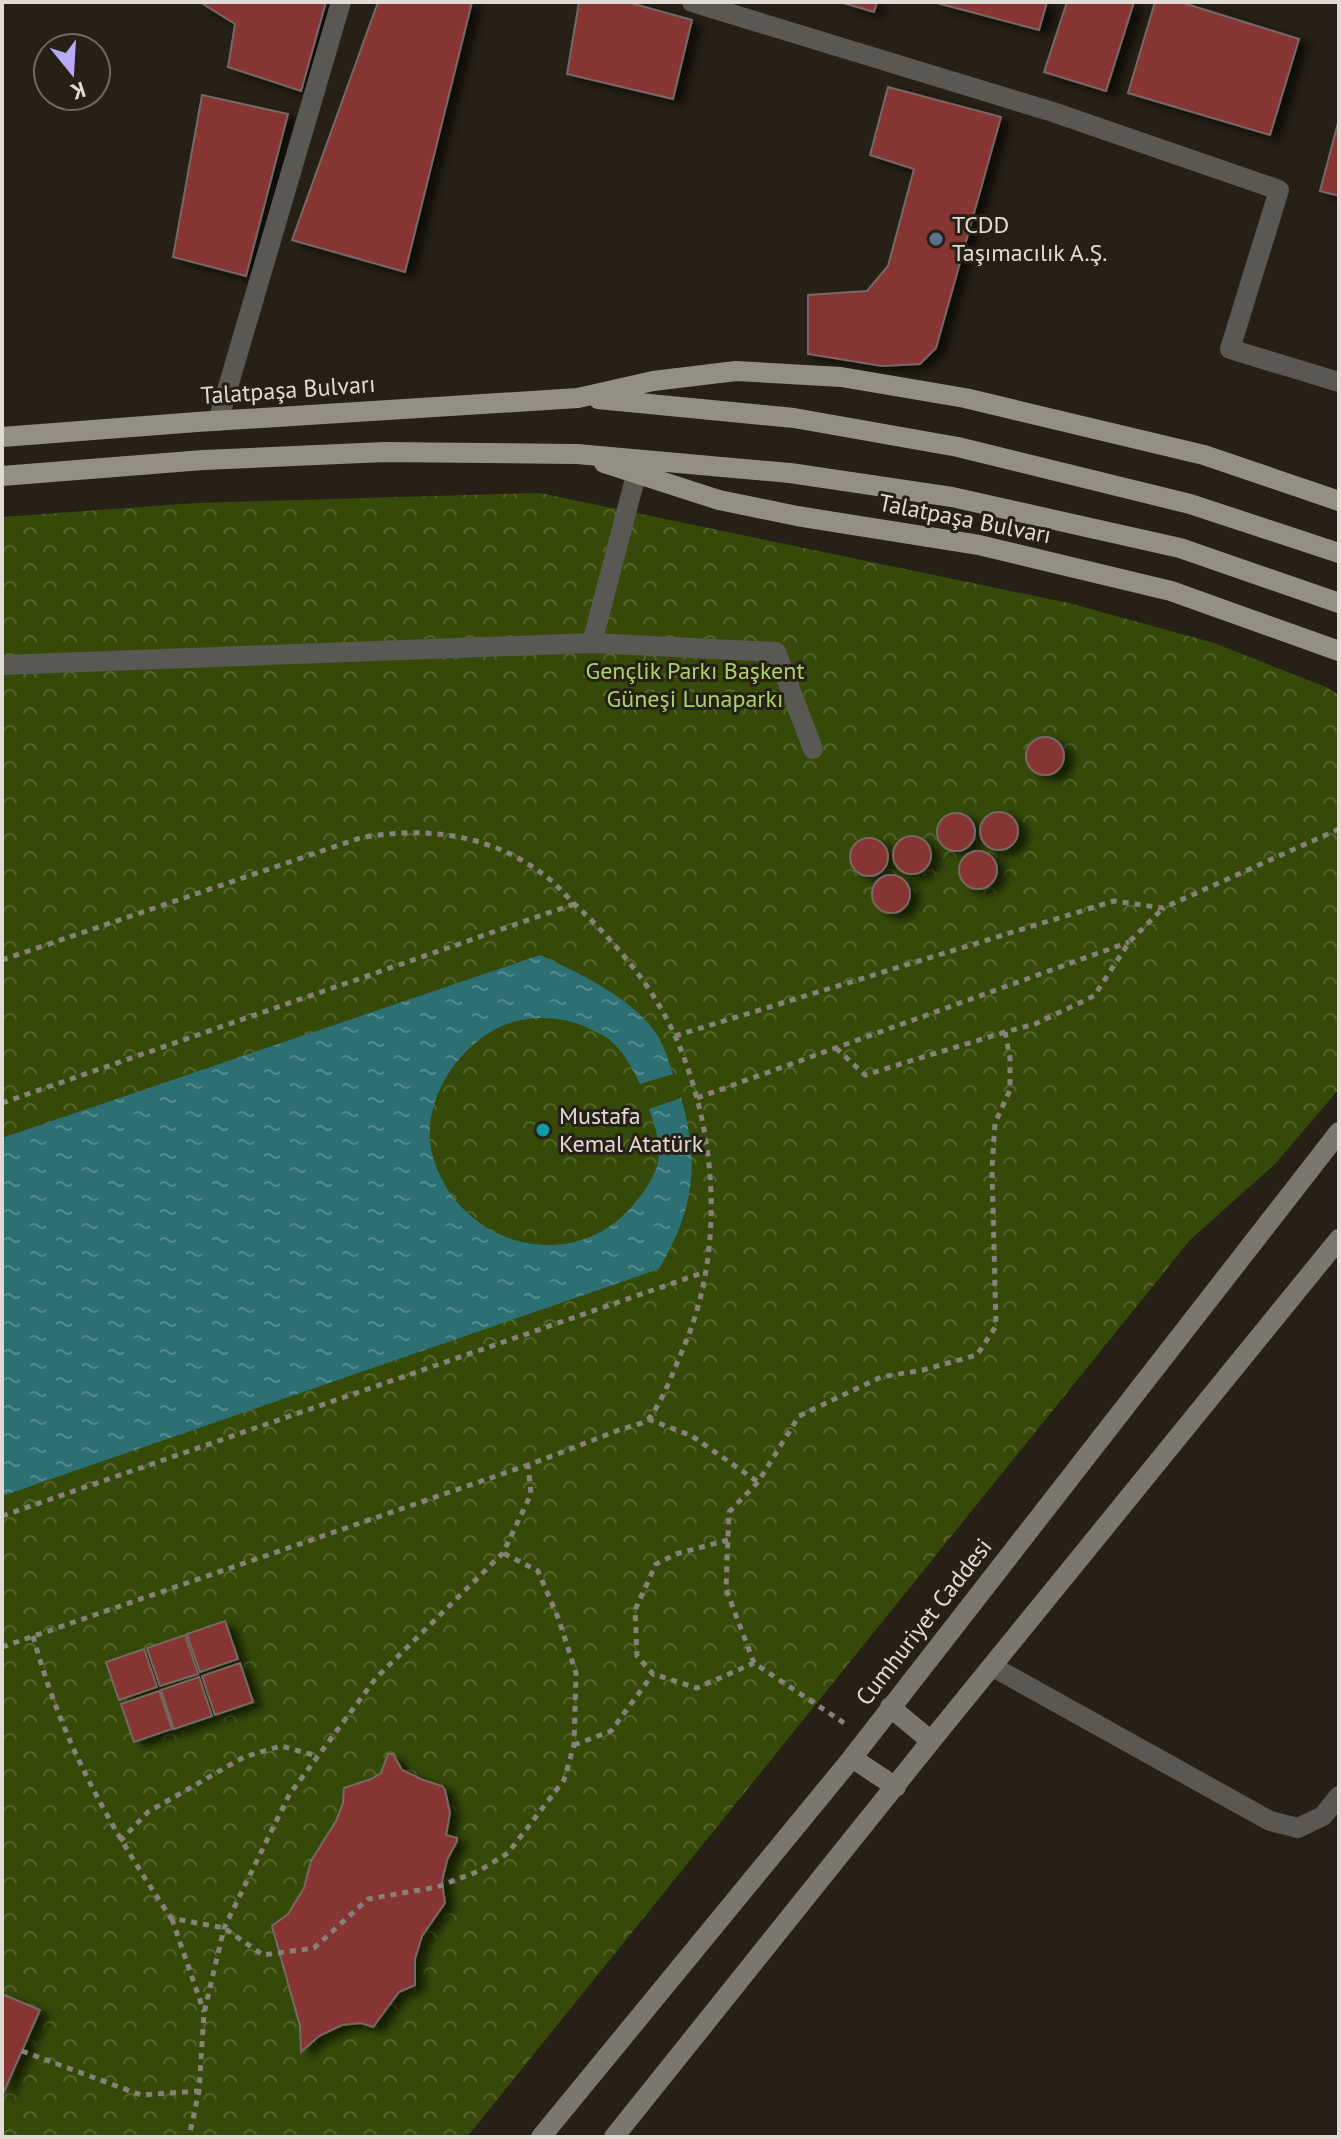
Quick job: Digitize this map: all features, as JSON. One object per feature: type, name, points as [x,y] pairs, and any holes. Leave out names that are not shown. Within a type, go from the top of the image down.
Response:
[{"type":"main road","name":"Talatpaşa Bulvarı","points":[[578,398],[653,381],[736,371],[841,377],[965,398],[1204,455],[1339,501]]},
{"type":"main road","name":"Talatpaşa Bulvarı","points":[[2,437],[578,398],[794,418],[958,447],[1190,504],[1339,553]]},
{"type":"main road","name":"Talatpaşa Bulvarı","points":[[2,476],[203,460],[385,452],[577,454],[790,473],[952,497],[1180,548],[1339,603]]},
{"type":"main road","name":"Talatpaşa Bulvarı","points":[[577,454],[719,500],[797,516],[979,545],[1171,591],[1339,651]]},
{"type":"main road","name":"Cumhuriyet Caddesi","points":[[541,2137],[852,1758],[1339,1132]]},
{"type":"main road","points":[[614,2137],[1339,1239]]},
{"type":"main road","points":[[890,1707],[931,1741]]},
{"type":"main road","points":[[852,1758],[896,1787]]},
{"type":"lane","points":[[218,421],[341,2]]},
{"type":"lane","points":[[692,2],[1053,112],[1279,190],[1230,349],[1339,382]]},
{"type":"lane","points":[[592,643],[636,475]]},
{"type":"lane","points":[[2,665],[592,643],[776,652],[813,749]]},
{"type":"lane","points":[[993,1667],[1270,1821],[1298,1828],[1323,1816],[1339,1796]]},
{"type":"path","points":[[836,1048],[865,1075],[1035,1024],[1094,996],[1130,941],[1163,908],[1339,829]]},
{"type":"path","points":[[2,960],[360,838],[389,833],[447,833],[476,840],[530,865],[553,883],[607,935],[635,970],[675,1036],[697,1098],[707,1145],[711,1192],[710,1240],[690,1333],[648,1419],[528,1465],[2,1647]]},
{"type":"path","points":[[675,1036],[1114,901],[1163,908]]},
{"type":"path","points":[[2,1103],[574,904]]},
{"type":"path","points":[[697,1098],[1130,941]]},
{"type":"path","points":[[867,1739],[754,1663],[726,1589],[729,1512],[758,1482],[799,1416],[881,1377],[923,1370],[977,1355],[996,1326],[992,1169],[995,1123],[1010,1090],[1010,1058],[1005,1032]]},
{"type":"path","points":[[2,1516],[705,1272]]},
{"type":"path","points":[[648,1419],[692,1436],[758,1482]]},
{"type":"path","points":[[189,2137],[199,2091],[204,2013],[224,1928],[289,1795],[376,1678],[503,1553],[531,1494],[528,1465]]},
{"type":"path","points":[[728,1540],[676,1554],[656,1564],[635,1610],[637,1656],[653,1674],[697,1688],[754,1663]]},
{"type":"path","points":[[171,1918],[224,1928],[263,1955],[314,1948],[368,1899],[437,1887],[479,1871],[508,1853],[564,1780],[574,1745],[576,1673],[559,1620],[538,1571],[503,1553]]},
{"type":"path","points":[[33,1636],[46,1686],[75,1756],[120,1841],[171,1918],[204,2013]]},
{"type":"path","points":[[574,1745],[611,1731],[653,1674]]},
{"type":"path","points":[[120,1841],[148,1812],[244,1757],[281,1746],[317,1756]]},
{"type":"path","points":[[22,2051],[141,2095],[199,2091]]},
{"type":"green space","name":"Gençlik Parkı Başkent Güneşi Lunaparkı","points":[[540,493],[1069,603],[1214,643],[1339,695],[1339,1089],[1275,1164],[1190,1240],[467,2137],[2,2137],[2,517],[196,503]]},
{"type":"water","points":[[540,955],[606,989],[637,1012],[659,1038],[673,1074],[640,1084],[614,1044],[577,1024],[541,1018],[505,1025],[479,1040],[465,1053],[442,1084],[431,1120],[433,1157],[447,1188],[467,1212],[492,1230],[520,1242],[550,1245],[581,1240],[609,1227],[645,1189],[659,1155],[649,1109],[681,1098],[690,1144],[690,1186],[680,1227],[659,1269],[2,1496],[2,1138]]},
{"type":"building","points":[[200,2],[326,2],[301,91],[228,67],[235,24]]},
{"type":"building","points":[[378,2],[472,2],[405,272],[292,240]]},
{"type":"building","points":[[579,2],[627,2],[692,20],[673,99],[567,74]]},
{"type":"building","points":[[840,2],[877,2],[874,12]]},
{"type":"building","points":[[933,2],[1047,2],[1039,30]]},
{"type":"building","points":[[1067,2],[1134,2],[1106,91],[1044,72]]},
{"type":"building","points":[[1155,2],[1180,2],[1299,39],[1270,135],[1128,93]]},
{"type":"building","points":[[888,87],[1001,117],[936,348],[920,364],[882,366],[808,354],[808,295],[867,291],[888,266],[914,169],[870,155]]},
{"type":"building","points":[[202,95],[288,114],[246,276],[173,257]]},
{"type":"building","points":[[1339,119],[1339,196],[1320,191]]},
{"type":"building","points":[[1045,737],[1059,742],[1064,756],[1059,770],[1045,775],[1031,770],[1026,756],[1031,742]]},
{"type":"building","points":[[999,812],[1013,817],[1018,831],[1013,845],[999,850],[985,845],[980,831],[985,817]]},
{"type":"building","points":[[956,813],[970,818],[975,832],[970,846],[956,851],[942,846],[937,832],[942,818]]},
{"type":"building","points":[[912,836],[926,841],[931,855],[926,869],[912,874],[898,869],[893,855],[898,841]]},
{"type":"building","points":[[869,838],[883,843],[888,857],[883,871],[869,876],[855,871],[850,857],[855,843]]},
{"type":"building","points":[[978,851],[992,856],[997,870],[992,884],[978,889],[964,884],[959,870],[964,856]]},
{"type":"building","points":[[891,875],[905,880],[910,894],[905,908],[891,913],[877,908],[872,894],[877,880]]},
{"type":"building","points":[[225,1621],[238,1659],[200,1672],[187,1634]]},
{"type":"building","points":[[185,1635],[198,1674],[160,1686],[147,1648]]},
{"type":"building","points":[[144,1649],[157,1687],[119,1700],[106,1662]]},
{"type":"building","points":[[240,1663],[253,1702],[215,1715],[202,1676]]},
{"type":"building","points":[[199,1677],[212,1716],[174,1729],[161,1690]]},
{"type":"building","points":[[159,1691],[172,1729],[134,1742],[121,1704]]},
{"type":"building","points":[[388,1754],[393,1754],[402,1770],[445,1790],[450,1813],[446,1835],[457,1838],[457,1841],[447,1860],[442,1882],[445,1903],[422,1936],[415,1959],[415,1985],[399,1992],[373,2027],[361,2023],[342,2025],[319,2036],[301,2052],[300,2026],[272,1926],[288,1914],[304,1888],[311,1861],[336,1821],[343,1803],[344,1788],[381,1773]]},
{"type":"building","points":[[2,1994],[40,2010],[2,2096]]},
{"type":"place","name":"TCDD Taşımacılık A.Ş.","points":[[936,239]]},
{"type":"place","name":"Mustafa Kemal Atatürk","points":[[543,1130]]}]
